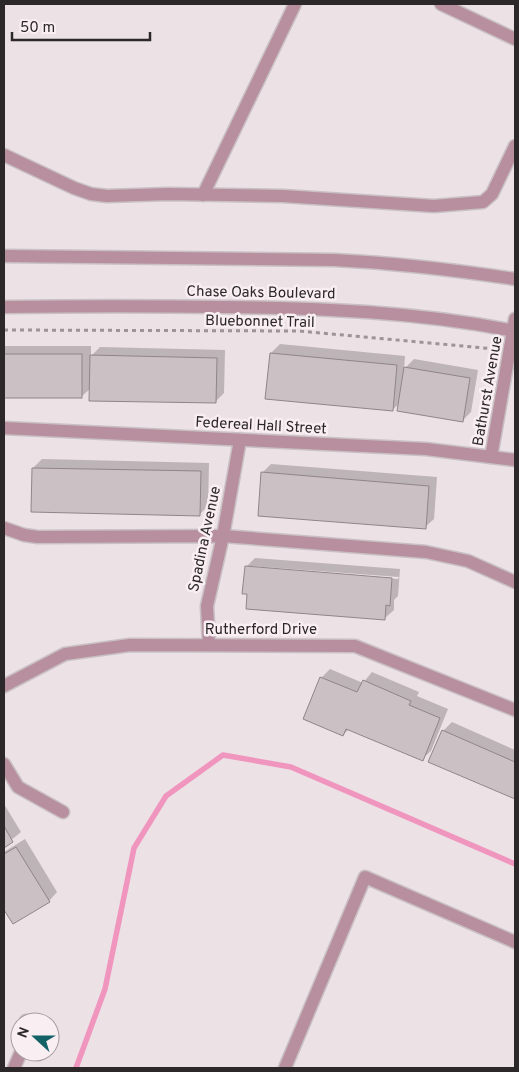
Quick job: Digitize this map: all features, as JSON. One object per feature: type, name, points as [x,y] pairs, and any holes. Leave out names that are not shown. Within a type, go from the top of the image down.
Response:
[{"type":"street","points":[[202,195],[295,4]]},
{"type":"street","points":[[442,4],[515,39]]},
{"type":"street","points":[[4,155],[90,194],[107,196],[284,196],[434,206],[483,202],[492,194],[515,146]]},
{"type":"street","points":[[4,256],[386,262],[515,279]]},
{"type":"street","name":"Chase Oaks Boulevard","points":[[4,307],[176,306],[350,310],[515,327]]},
{"type":"street","name":"Bathurst Avenue","points":[[491,457],[515,327]]},
{"type":"street","name":"Federeal Hall Street","points":[[4,428],[426,449],[515,460]]},
{"type":"street","name":"Spadina Avenue","points":[[209,645],[207,606],[223,536],[240,440]]},
{"type":"street","points":[[4,528],[24,535],[38,537],[223,536],[426,552],[468,561],[515,582]]},
{"type":"street","name":"Rutherford Drive","points":[[4,686],[65,654],[130,645],[355,646],[515,710]]},
{"type":"street","points":[[4,764],[18,787],[63,812]]},
{"type":"street","points":[[285,1068],[364,877],[515,942]]},
{"type":"path","name":"Bluebonnet Trail","points":[[4,330],[300,331],[510,350]]},
{"type":"building","points":[[270,353],[397,365],[393,411],[265,399]]},
{"type":"building","points":[[4,354],[82,354],[82,398],[4,398]]},
{"type":"building","points":[[90,355],[217,358],[216,403],[89,401]]},
{"type":"building","points":[[404,367],[470,378],[463,422],[397,411]]},
{"type":"building","points":[[32,468],[201,471],[200,516],[31,512]]},
{"type":"building","points":[[261,472],[429,486],[426,529],[258,516]]},
{"type":"building","points":[[245,566],[392,578],[390,606],[386,605],[385,620],[246,609],[247,594],[242,594]]},
{"type":"building","points":[[320,677],[357,692],[363,680],[411,701],[409,705],[440,718],[423,761],[346,729],[343,736],[303,719]]},
{"type":"building","points":[[442,730],[515,762],[515,799],[428,762]]},
{"type":"building","points":[[4,826],[13,842],[4,848]]},
{"type":"building","points":[[16,847],[50,902],[13,924],[4,910],[4,854]]},
{"type":"waterway","points":[[76,1068],[105,989],[134,848],[166,796],[223,755],[291,767],[515,864]]}]
